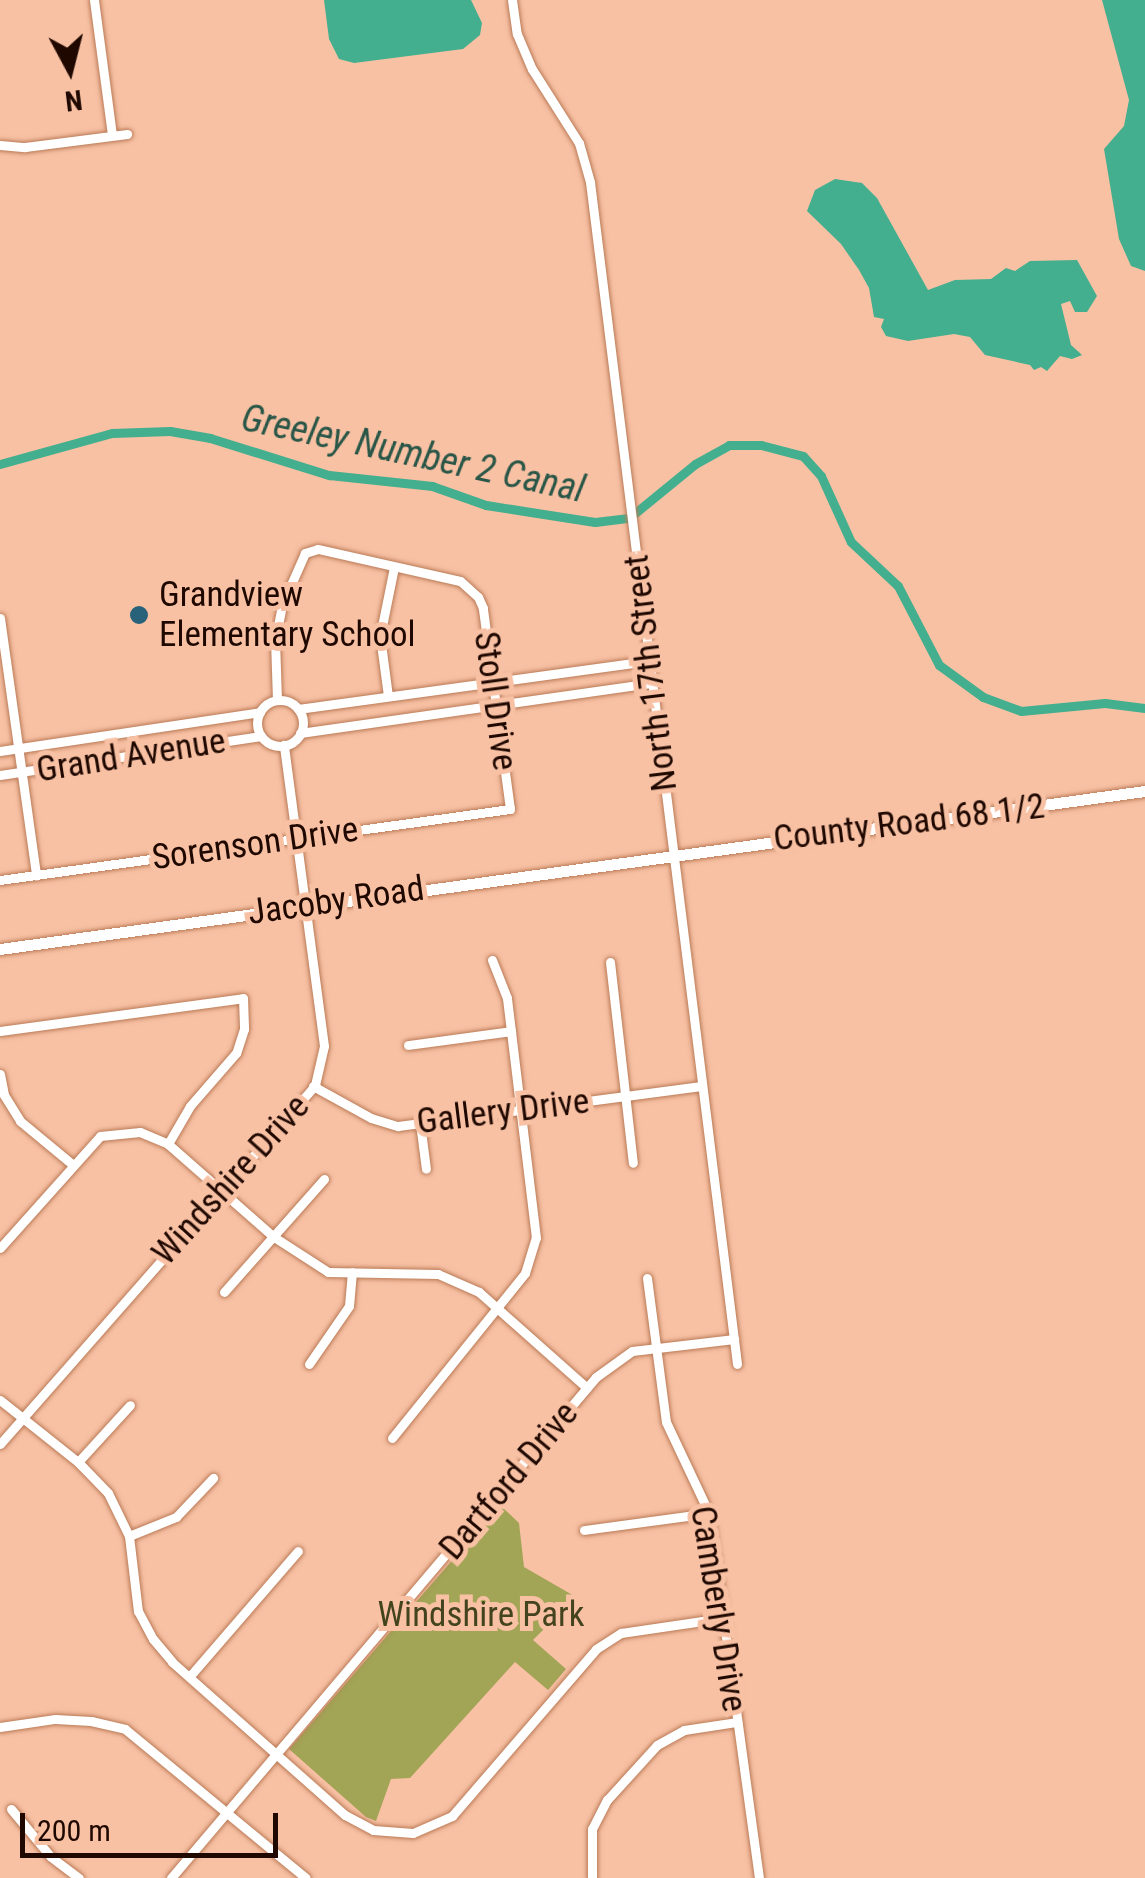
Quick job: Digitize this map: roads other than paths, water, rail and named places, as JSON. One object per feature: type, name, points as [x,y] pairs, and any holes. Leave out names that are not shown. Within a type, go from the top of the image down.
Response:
[{"type":"street","points":[[94,0],[112,135]]},
{"type":"street","name":"North 17th Street","points":[[512,0],[517,34],[532,69],[578,143],[590,182],[738,1364]]},
{"type":"street","points":[[0,145],[25,147],[126,134]]},
{"type":"street","name":"Stoll Drive","points":[[277,700],[275,640],[282,605],[305,553],[318,549],[460,582],[478,597],[510,809]]},
{"type":"street","points":[[388,696],[380,636],[394,568]]},
{"type":"street","points":[[0,618],[36,875]]},
{"type":"street","points":[[650,662],[298,709],[277,700],[260,712],[261,736],[284,745],[300,733],[652,683]]},
{"type":"street","points":[[298,709],[300,733]]},
{"type":"street","name":"Grand Avenue","points":[[0,752],[260,712]]},
{"type":"street","name":"Grand Avenue","points":[[0,775],[261,736]]},
{"type":"street","name":"Windshire Drive","points":[[0,1444],[314,1086],[324,1046],[284,745]]},
{"type":"street","name":"County Road 68 1/2","points":[[672,854],[1145,791]]},
{"type":"street","name":"Sorenson Drive","points":[[0,880],[510,809]]},
{"type":"street","name":"Jacoby Road","points":[[0,948],[672,854]]},
{"type":"street","points":[[392,1438],[494,1306],[525,1273],[536,1238],[507,998],[492,960]]},
{"type":"street","points":[[610,962],[633,1163]]},
{"type":"street","points":[[0,1032],[242,998],[244,1028],[236,1053],[190,1106],[168,1144]]},
{"type":"street","points":[[408,1045],[511,1031]]},
{"type":"street","points":[[0,1074],[4,1095],[20,1121],[72,1164]]},
{"type":"street","name":"Gallery Drive","points":[[314,1086],[371,1118],[398,1126],[701,1086]]},
{"type":"street","points":[[420,1123],[426,1169]]},
{"type":"street","points":[[0,1248],[100,1136],[140,1132],[168,1144],[274,1237],[328,1272],[438,1274],[479,1292],[587,1388]]},
{"type":"street","points":[[224,1292],[324,1179]]},
{"type":"street","points":[[309,1364],[349,1306],[352,1272]]},
{"type":"street","name":"Camberly Drive","points":[[648,1278],[666,1422],[709,1513],[759,1878]]},
{"type":"street","name":"Dartford Drive","points":[[171,1878],[587,1388],[632,1351],[734,1339]]},
{"type":"street","points":[[0,1400],[78,1462],[108,1493],[129,1536],[138,1611],[152,1639],[344,1815],[373,1830],[413,1833],[452,1816],[596,1649],[621,1633],[723,1618]]},
{"type":"street","points":[[78,1462],[130,1404]]},
{"type":"street","points":[[129,1536],[176,1517],[212,1478]]},
{"type":"street","points":[[584,1530],[709,1513]]},
{"type":"street","points":[[190,1676],[298,1551]]},
{"type":"street","points":[[0,1727],[56,1719],[91,1720],[125,1729],[306,1878]]},
{"type":"street","points":[[592,1878],[592,1829],[608,1800],[657,1745],[684,1730],[737,1722]]},
{"type":"street","points":[[11,1809],[51,1856],[79,1878]]},
{"type":"waterway","name":"Greeley Number 2 Canal","points":[[0,464],[112,433],[170,431],[210,438],[329,475],[432,486],[486,505],[595,522],[629,518],[695,464],[729,445],[761,445],[803,456],[821,476],[851,542],[898,586],[939,665],[983,697],[1021,711],[1105,703],[1145,708]]},
{"type":"place","name":"Grandview Elementary School","points":[[139,615]]},
{"type":"park label","name":"Windshire Park","points":[[481,1615]]}]
